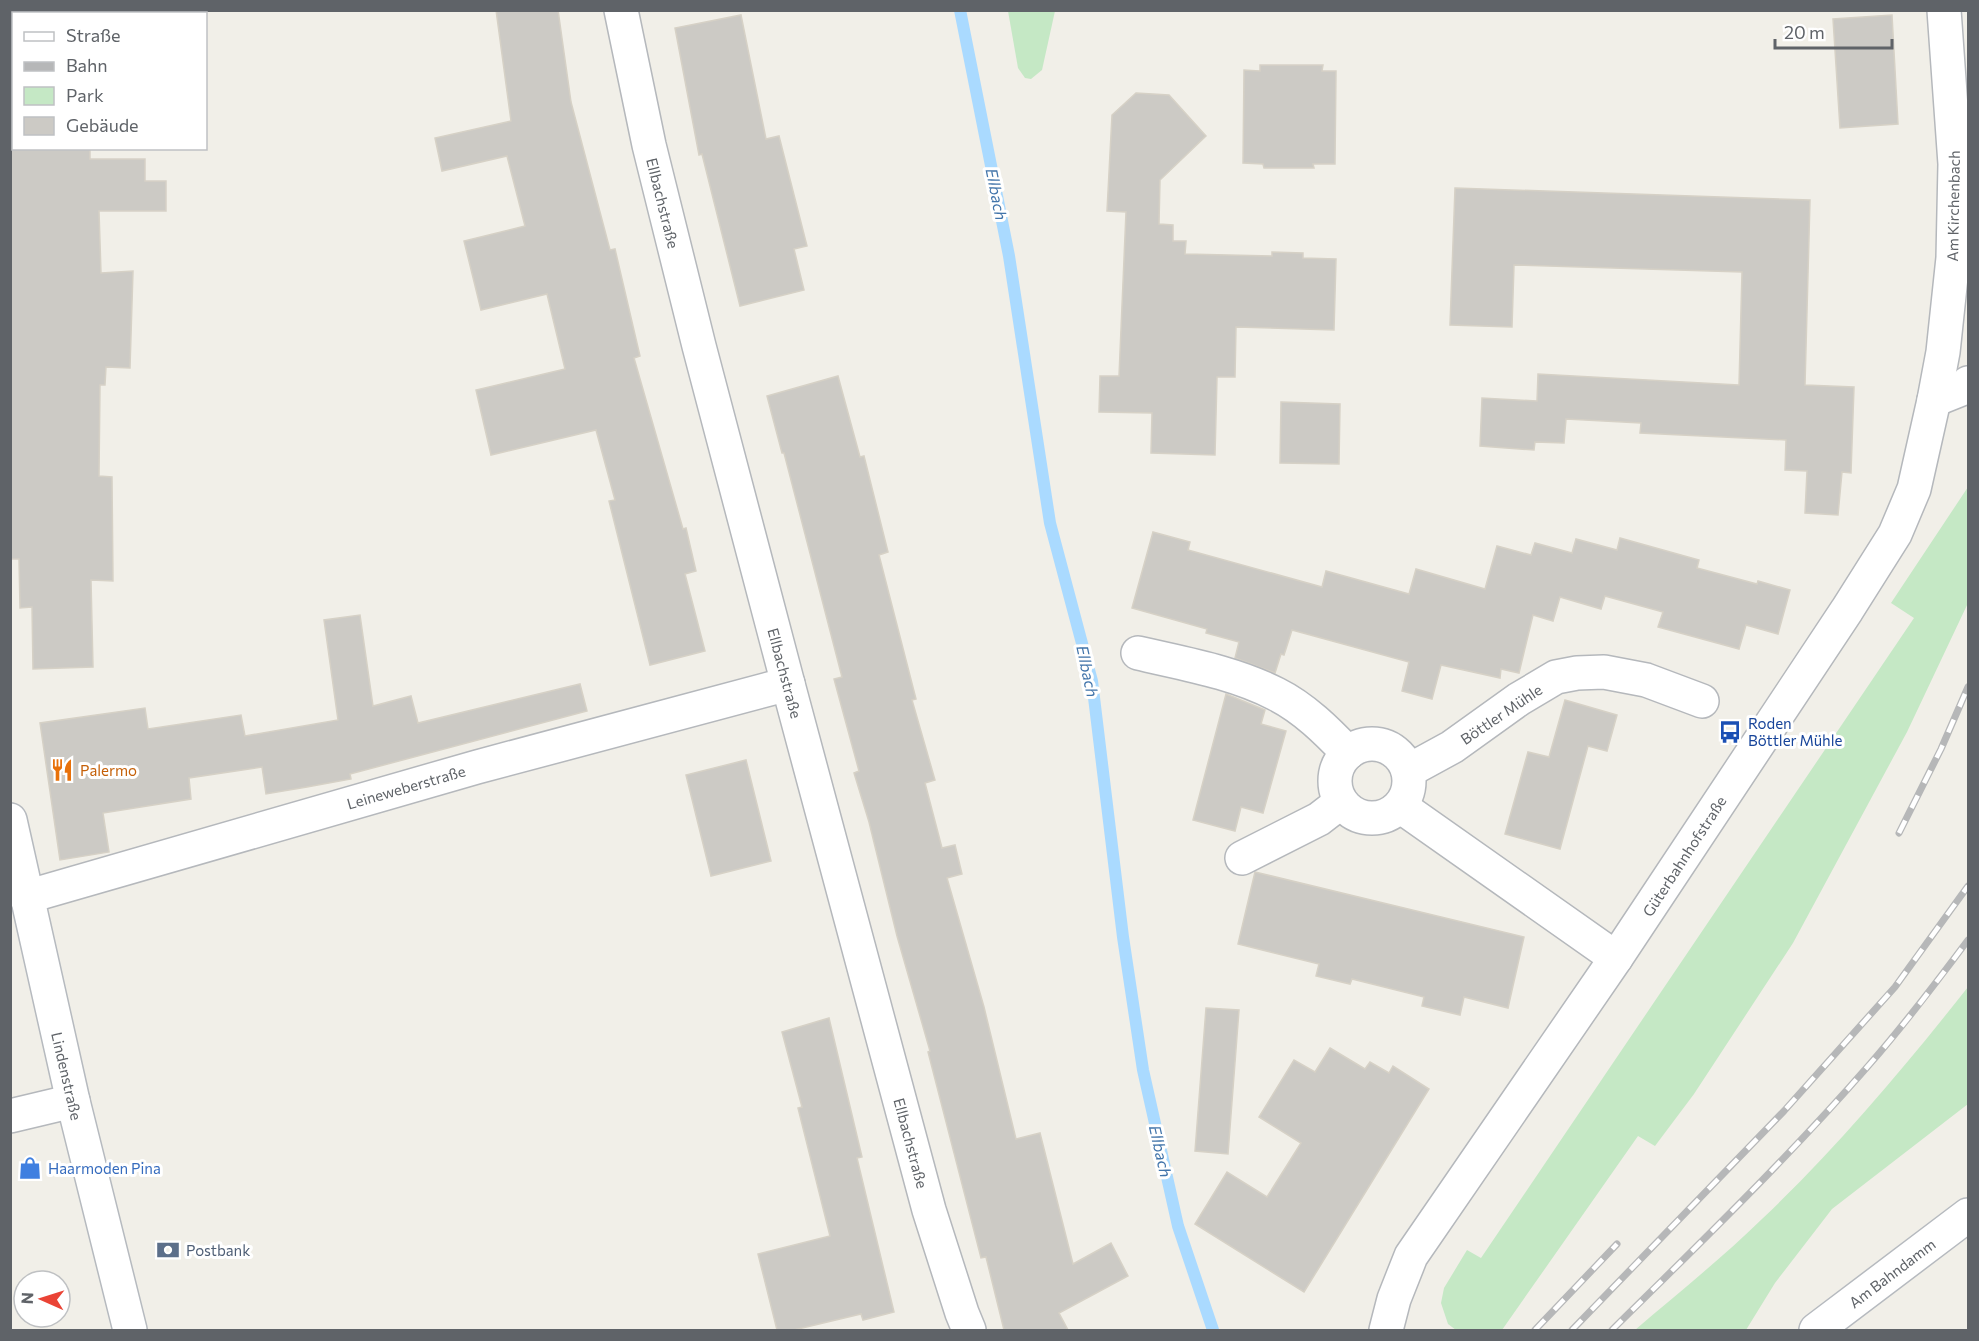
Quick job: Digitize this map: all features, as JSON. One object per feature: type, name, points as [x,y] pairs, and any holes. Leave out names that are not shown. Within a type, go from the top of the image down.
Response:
[{"type":"street","name":"Ellbachstraße","points":[[621,10],[649,145],[788,684],[929,1210],[969,1330]]},
{"type":"street","name":"Am Kirchenbach","points":[[1934,400],[1943,352],[1953,258],[1955,164],[1944,10]]},
{"type":"street","points":[[1934,400],[1964,388],[1968,383]]},
{"type":"street","name":"Güterbahnhofstraße","points":[[1386,1330],[1394,1299],[1411,1256],[1616,958],[1895,534],[1914,489],[1934,400]]},
{"type":"street","points":[[1138,652],[1235,676],[1278,695],[1320,724],[1348,753]]},
{"type":"street","name":"Böttler Mühle","points":[[1408,771],[1452,747],[1519,699],[1556,677],[1577,673],[1604,672],[1646,680],[1702,701]]},
{"type":"street","name":"Leineweberstraße","points":[[27,897],[477,766],[788,684]]},
{"type":"street","points":[[1383,745],[1402,759],[1408,771],[1410,783],[1400,806],[1381,818],[1359,816],[1349,810],[1341,802],[1336,789],[1335,776],[1339,763],[1358,746],[1383,745]]},
{"type":"street","points":[[1242,858],[1319,819],[1341,802]]},
{"type":"street","points":[[1400,806],[1616,958]]},
{"type":"street","name":"Lindenstraße","points":[[10,820],[73,1101],[130,1330]]},
{"type":"street","points":[[10,1116],[73,1101]]},
{"type":"street","name":"Am Bahndamm","points":[[1816,1330],[1968,1215]]},
{"type":"green space","points":[[1008,11],[1055,11],[1042,70],[1031,79],[1025,78],[1018,68]]},
{"type":"green space","points":[[1968,487],[1968,603],[1907,732],[1793,943],[1694,1094],[1655,1146],[1638,1136],[1502,1330],[1456,1330],[1448,1324],[1441,1303],[1444,1288],[1467,1250],[1481,1258],[1914,618],[1891,603]]},
{"type":"green space","points":[[1968,987],[1968,1104],[1832,1209],[1775,1283],[1746,1330],[1635,1330],[1731,1248],[1790,1192],[1843,1136]]},
{"type":"building","points":[[496,10],[558,10],[571,102],[610,250],[615,249],[640,356],[634,358],[683,529],[686,528],[696,571],[685,574],[705,651],[650,665],[609,501],[615,500],[596,430],[491,455],[476,390],[565,369],[547,294],[481,310],[464,241],[525,226],[507,156],[442,171],[435,138],[511,121]]},
{"type":"building","points":[[741,15],[766,139],[779,136],[807,246],[794,249],[804,290],[740,306],[702,154],[699,155],[675,28]]},
{"type":"building","points":[[1892,15],[1898,124],[1840,128],[1833,19]]},
{"type":"building","points":[[1260,65],[1323,65],[1322,71],[1336,71],[1335,164],[1313,164],[1314,168],[1264,168],[1263,164],[1243,163],[1244,70],[1260,71]]},
{"type":"building","points":[[1136,93],[1169,95],[1206,136],[1160,180],[1159,224],[1173,225],[1173,241],[1186,241],[1185,254],[1272,256],[1272,252],[1303,253],[1303,258],[1336,259],[1334,330],[1236,327],[1235,377],[1217,377],[1215,455],[1151,453],[1152,413],[1099,412],[1100,376],[1119,376],[1126,212],[1107,211],[1112,115]]},
{"type":"building","points":[[10,148],[12,150],[90,150],[90,159],[145,159],[145,181],[166,181],[166,211],[99,211],[101,273],[133,271],[130,368],[106,367],[105,385],[100,385],[99,476],[112,477],[113,581],[91,580],[93,667],[33,669],[32,607],[20,608],[19,559],[10,559]]},
{"type":"building","points":[[1455,188],[1810,200],[1805,385],[1854,387],[1851,473],[1842,472],[1838,515],[1805,513],[1807,471],[1785,470],[1786,440],[1640,433],[1641,423],[1566,419],[1564,443],[1535,442],[1534,450],[1480,446],[1482,398],[1537,401],[1538,374],[1739,385],[1742,272],[1514,265],[1512,327],[1450,325]]},
{"type":"building","points":[[838,376],[860,457],[864,456],[888,552],[879,555],[916,699],[912,700],[935,780],[925,783],[942,848],[955,845],[962,874],[947,878],[984,1007],[1016,1139],[1040,1133],[1073,1264],[1111,1243],[1128,1276],[1059,1313],[1068,1330],[1004,1330],[986,1257],[981,1258],[928,1052],[930,1051],[854,773],[859,771],[834,679],[842,677],[767,396]]},
{"type":"building","points":[[1281,402],[1340,404],[1339,464],[1280,463]]},
{"type":"building","points":[[1153,532],[1190,542],[1188,550],[1322,587],[1326,571],[1409,594],[1416,569],[1485,589],[1497,546],[1531,555],[1535,543],[1572,553],[1576,539],[1617,550],[1620,538],[1699,560],[1697,568],[1790,590],[1778,634],[1746,625],[1739,649],[1658,627],[1663,612],[1605,596],[1601,609],[1560,597],[1553,621],[1533,615],[1519,673],[1501,669],[1500,678],[1441,665],[1432,699],[1402,691],[1409,662],[1292,630],[1275,673],[1235,658],[1239,642],[1206,633],[1207,629],[1132,608]]},
{"type":"building","points":[[360,615],[373,706],[411,696],[418,723],[580,684],[587,711],[350,774],[351,779],[266,794],[262,767],[189,778],[191,799],[103,813],[109,852],[60,860],[40,723],[145,708],[148,729],[241,715],[245,736],[338,720],[324,620]]},
{"type":"building","points":[[1226,694],[1265,710],[1261,724],[1286,731],[1263,813],[1241,807],[1235,831],[1193,820]]},
{"type":"building","points":[[1565,700],[1617,715],[1607,751],[1588,746],[1560,849],[1505,834],[1528,752],[1549,757]]},
{"type":"building","points":[[746,760],[771,861],[711,876],[686,775]]},
{"type":"building","points":[[1255,872],[1524,937],[1508,1008],[1464,997],[1460,1015],[1422,1006],[1424,997],[1352,979],[1350,984],[1316,976],[1319,964],[1238,944]]},
{"type":"building","points":[[1206,1008],[1239,1010],[1228,1154],[1195,1151]]},
{"type":"building","points":[[829,1018],[862,1157],[857,1158],[894,1312],[863,1320],[861,1314],[794,1330],[777,1330],[758,1254],[830,1236],[798,1108],[802,1107],[782,1032]]},
{"type":"building","points":[[1330,1048],[1365,1069],[1370,1062],[1389,1073],[1393,1066],[1429,1089],[1304,1292],[1195,1224],[1227,1172],[1267,1197],[1301,1143],[1259,1117],[1294,1060],[1315,1072]]},
{"type":"waterway","name":"Ellbach","points":[[960,10],[1009,256],[1050,523],[1092,681],[1123,937],[1143,1070],[1178,1226],[1213,1330]]},
{"type":"railway","points":[[1899,833],[1941,749],[1968,687]]},
{"type":"railway","points":[[1572,1330],[1784,1111],[1895,987],[1968,886]]},
{"type":"railway","points":[[1612,1330],[1807,1134],[1895,1035],[1968,940]]},
{"type":"railway","points":[[1535,1330],[1617,1244]]},
{"type":"place","name":"Roden Böttler Mühle","points":[[1730,732]]},
{"type":"place","name":"Palermo","points":[[62,770]]},
{"type":"place","name":"Haarmoden Pina","points":[[30,1168]]},
{"type":"place","name":"Postbank","points":[[168,1250]]}]
